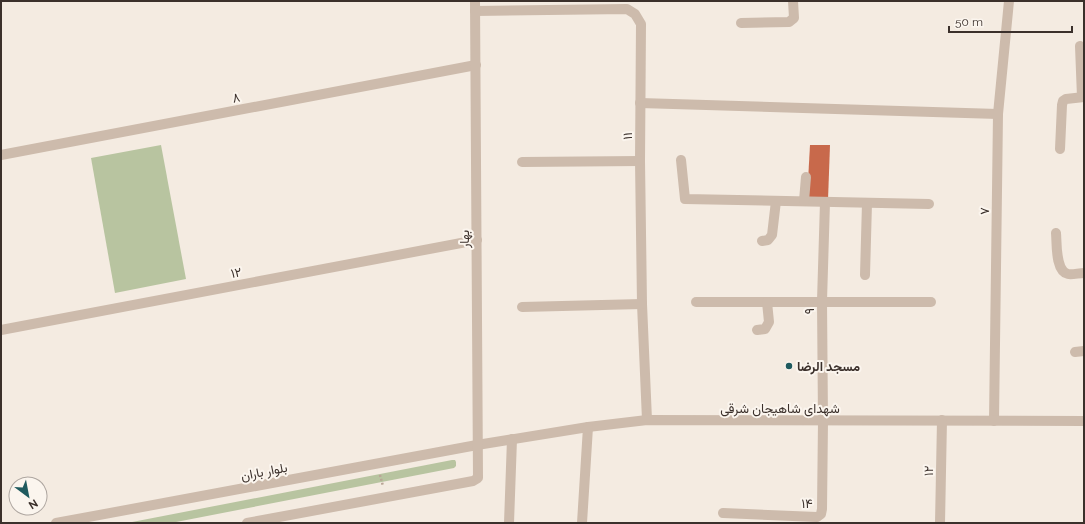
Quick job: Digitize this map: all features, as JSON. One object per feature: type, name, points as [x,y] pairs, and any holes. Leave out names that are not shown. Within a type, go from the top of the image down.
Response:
[{"type":"street","points":[[740,23],[789,22],[794,18],[793,1]]},
{"type":"street","name":"۷","points":[[994,421],[998,114],[1009,1]]},
{"type":"street","name":"بهار","points":[[385,497],[473,481],[478,478],[475,6]]},
{"type":"street","name":"۱۱","points":[[475,6],[627,9],[635,14],[641,24],[640,161],[642,304],[647,420]]},
{"type":"street","points":[[1060,149],[1063,101],[1066,99],[1083,97],[1080,46]]},
{"type":"street","name":"۸","points":[[1,155],[476,65]]},
{"type":"street","points":[[640,104],[998,114]]},
{"type":"street","points":[[681,160],[685,199],[804,201],[867,204],[929,204]]},
{"type":"street","points":[[522,162],[640,161]]},
{"type":"street","points":[[804,201],[806,177]]},
{"type":"street","points":[[762,241],[768,240],[772,235],[776,201]]},
{"type":"street","name":"۹","points":[[823,421],[822,301],[825,202]]},
{"type":"street","points":[[865,275],[867,204]]},
{"type":"street","points":[[1056,233],[1058,265],[1061,270],[1067,274],[1084,273]]},
{"type":"street","name":"۱۲","points":[[1,330],[476,240]]},
{"type":"street","points":[[696,302],[931,302]]},
{"type":"street","points":[[757,330],[765,329],[769,322],[767,302]]},
{"type":"street","points":[[522,307],[642,304]]},
{"type":"street","name":"شهدای شاهیجان شرقی","points":[[478,445],[647,420],[1084,421]]},
{"type":"street","name":"۱۲","points":[[940,523],[942,420]]},
{"type":"street","name":"۱۴","points":[[723,513],[817,517],[821,514],[823,421]]},
{"type":"street","points":[[582,523],[588,428]]},
{"type":"street","points":[[509,523],[512,439]]},
{"type":"street","name":"بلوار باران","points":[[56,523],[478,445]]},
{"type":"street","points":[[247,523],[385,497]]},
{"type":"path","points":[[378,463],[385,497]]},
{"type":"green space","points":[[161,145],[186,279],[115,293],[91,158]]},
{"type":"green space","points":[[455,460],[456,462],[456,466],[454,468],[171,523],[127,523]]},
{"type":"building","points":[[810,145],[830,145],[828,200],[807,199]]},
{"type":"place","name":"مسجد الرضا","points":[[789,366]]}]
